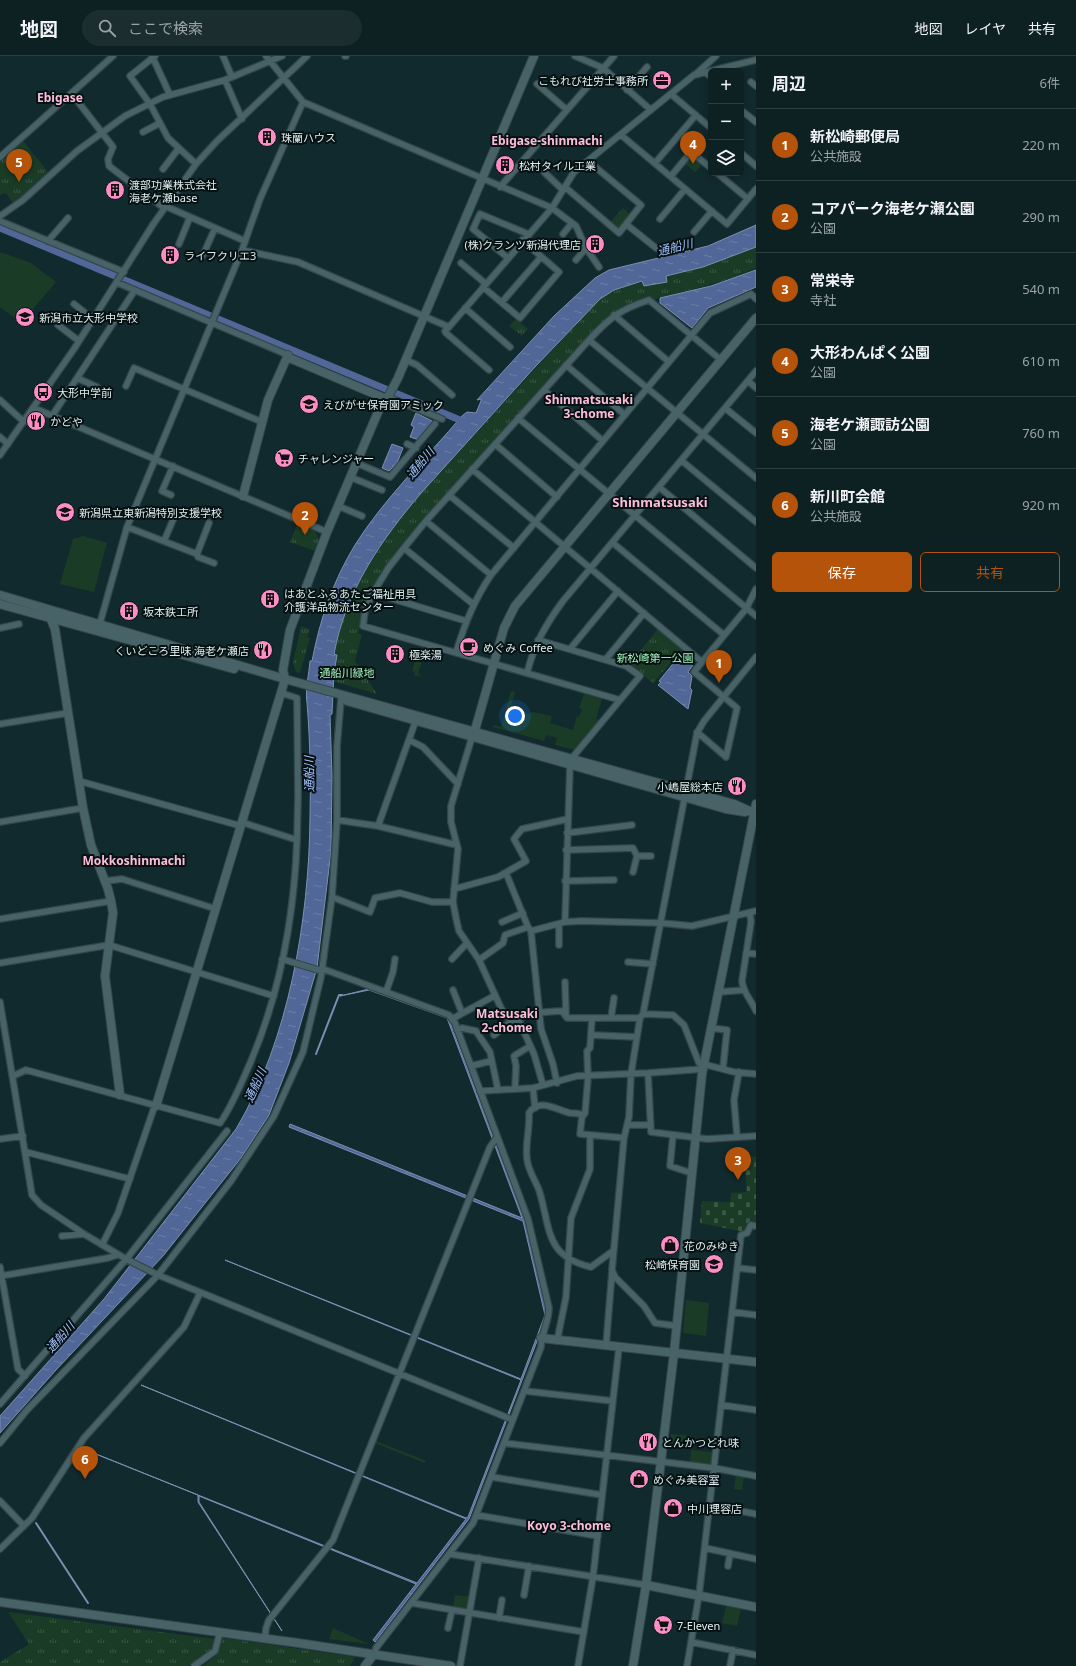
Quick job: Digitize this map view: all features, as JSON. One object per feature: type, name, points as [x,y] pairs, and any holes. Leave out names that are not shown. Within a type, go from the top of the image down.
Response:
[{"type":"street","points":[[0,157],[113,56]]},
{"type":"street","points":[[170,95],[154,56],[130,76],[150,104],[168,138],[196,164]]},
{"type":"street","points":[[223,56],[232,77]]},
{"type":"street","points":[[266,56],[303,102],[482,180],[552,208],[576,226],[586,248],[599,267]]},
{"type":"street","points":[[0,216],[23,200],[77,150],[125,116],[170,95],[225,80],[282,56]]},
{"type":"street","points":[[289,682],[283,670],[290,630],[327,532],[350,477],[406,360],[534,56]]},
{"type":"street","points":[[575,56],[603,68],[651,110]]},
{"type":"street","points":[[500,187],[614,56]]},
{"type":"street","points":[[489,370],[445,331],[522,240],[552,208],[574,172],[672,95],[716,56]]},
{"type":"street","points":[[0,455],[94,320],[165,207],[196,164],[217,141],[284,79],[305,57]]},
{"type":"street","points":[[694,75],[756,60]]},
{"type":"street","points":[[627,90],[647,67]]},
{"type":"street","points":[[225,80],[242,119]]},
{"type":"street","points":[[751,82],[756,86]]},
{"type":"street","points":[[537,84],[567,110]]},
{"type":"street","points":[[72,94],[113,147],[108,159],[109,166],[165,207],[244,241]]},
{"type":"street","points":[[672,95],[708,125]]},
{"type":"street","points":[[100,624],[127,527],[242,250],[260,199],[303,102]]},
{"type":"street","points":[[744,112],[756,122]]},
{"type":"street","points":[[655,163],[696,115]]},
{"type":"street","points":[[143,132],[160,123]]},
{"type":"street","points":[[621,134],[727,224],[756,189]]},
{"type":"street","points":[[163,169],[179,148]]},
{"type":"street","points":[[671,176],[691,152],[708,166]]},
{"type":"street","points":[[744,156],[756,166]]},
{"type":"street","points":[[544,173],[619,232],[641,205],[588,161]]},
{"type":"street","points":[[720,176],[748,199]]},
{"type":"street","points":[[660,219],[685,188]]},
{"type":"street","points":[[694,232],[712,211]]},
{"type":"street","points":[[508,258],[473,229],[480,214],[528,234]]},
{"type":"street","points":[[179,244],[190,217]]},
{"type":"street","points":[[48,241],[68,218]]},
{"type":"street","points":[[0,221],[123,273]]},
{"type":"street","points":[[563,234],[572,223]]},
{"type":"street","points":[[626,224],[656,248]]},
{"type":"street","points":[[203,256],[215,228]]},
{"type":"street","points":[[460,263],[520,318],[559,272],[522,240]]},
{"type":"street","points":[[576,260],[586,248]]},
{"type":"street","points":[[242,250],[298,262],[449,327]]},
{"type":"street","points":[[502,302],[541,257]]},
{"type":"street","points":[[118,282],[287,356],[442,419]]},
{"type":"street","points":[[52,416],[133,293]]},
{"type":"street","points":[[456,654],[473,604],[491,575],[710,313],[750,294],[756,299]]},
{"type":"street","points":[[620,700],[363,626],[365,611],[373,593],[389,567],[426,521],[566,365],[614,315],[631,306],[649,300],[721,360]]},
{"type":"street","points":[[74,304],[94,320]]},
{"type":"street","points":[[465,308],[510,346]]},
{"type":"street","points":[[614,315],[669,362]]},
{"type":"street","points":[[543,1085],[540,1070],[520,1023],[501,1008],[478,960],[459,930],[454,902],[457,845],[450,815],[451,806],[474,733],[504,628],[515,606],[756,318]]},
{"type":"street","points":[[58,325],[79,341]]},
{"type":"street","points":[[589,340],[756,478]]},
{"type":"street","points":[[243,496],[268,400],[287,356]]},
{"type":"street","points":[[406,360],[417,365],[452,395]]},
{"type":"street","points":[[566,365],[625,415]]},
{"type":"street","points":[[126,386],[134,368],[262,422]]},
{"type":"street","points":[[527,674],[532,653],[538,640],[546,624],[563,601],[636,516],[756,371]]},
{"type":"street","points":[[77,378],[94,384],[97,387]]},
{"type":"street","points":[[748,381],[756,388]]},
{"type":"street","points":[[544,390],[603,441]]},
{"type":"street","points":[[0,400],[24,422]]},
{"type":"street","points":[[34,408],[156,458],[327,532]]},
{"type":"street","points":[[725,408],[756,433]]},
{"type":"street","points":[[518,418],[756,616]]},
{"type":"street","points":[[356,464],[390,477],[436,424]]},
{"type":"street","points":[[0,437],[8,444]]},
{"type":"street","points":[[407,444],[416,448]]},
{"type":"street","points":[[495,444],[557,497]]},
{"type":"street","points":[[682,461],[756,522]]},
{"type":"street","points":[[171,495],[162,491],[173,466]]},
{"type":"street","points":[[472,469],[702,662]]},
{"type":"street","points":[[350,477],[382,490]]},
{"type":"street","points":[[659,487],[756,568]]},
{"type":"street","points":[[449,495],[514,548]]},
{"type":"street","points":[[338,506],[362,516]]},
{"type":"street","points":[[164,542],[173,520]]},
{"type":"street","points":[[426,521],[491,575]]},
{"type":"street","points":[[197,554],[210,523]]},
{"type":"street","points":[[127,527],[197,554],[198,557],[214,563]]},
{"type":"street","points":[[613,543],[724,635]]},
{"type":"street","points":[[404,548],[473,604]]},
{"type":"street","points":[[698,732],[726,757],[738,708],[694,672],[746,608],[756,589]]},
{"type":"street","points":[[570,649],[618,591]]},
{"type":"street","points":[[373,593],[466,621]]},
{"type":"street","points":[[0,595],[416,720],[474,733]]},
{"type":"street","points":[[0,604],[289,682]]},
{"type":"street","points":[[606,659],[644,613]]},
{"type":"street","points":[[50,617],[55,629],[83,808],[91,845],[111,901],[113,913],[105,976],[120,1095]]},
{"type":"street","points":[[0,628],[19,624]]},
{"type":"street","points":[[538,640],[626,666],[640,676],[571,761],[565,881],[559,945]]},
{"type":"street","points":[[606,1346],[613,1251],[624,1138],[628,1125],[630,1074],[661,923],[694,745],[698,732],[704,721],[756,657]]},
{"type":"street","points":[[102,1245],[118,1213],[155,1106],[281,693],[289,682]]},
{"type":"street","points":[[13,1076],[26,1070],[220,1123],[236,1096],[252,1061],[274,996],[282,959],[294,882],[298,796],[297,698],[281,693]]},
{"type":"street","points":[[340,697],[474,733],[685,793],[726,808],[755,814]]},
{"type":"street","points":[[0,1443],[32,1405],[158,1275],[231,1181],[274,1116],[303,1052],[320,970],[332,897],[337,820],[337,746],[340,697]]},
{"type":"street","points":[[0,724],[68,713]]},
{"type":"street","points":[[378,826],[416,720]]},
{"type":"street","points":[[409,740],[423,747],[458,784]]},
{"type":"street","points":[[79,781],[297,840]]},
{"type":"street","points":[[632,1666],[646,1585],[674,1353],[694,1138],[703,1067],[756,804]]},
{"type":"street","points":[[0,822],[83,808]]},
{"type":"street","points":[[454,888],[478,884],[506,873],[526,861],[514,839],[522,829],[568,818]]},
{"type":"street","points":[[337,820],[378,826],[457,845]]},
{"type":"street","points":[[567,833],[632,825]]},
{"type":"street","points":[[566,850],[633,848],[637,856],[633,872]]},
{"type":"street","points":[[637,856],[651,856]]},
{"type":"street","points":[[506,873],[530,929],[541,1029],[557,1083]]},
{"type":"street","points":[[104,881],[122,879],[216,909]]},
{"type":"street","points":[[565,881],[614,880]]},
{"type":"street","points":[[332,897],[370,912],[375,898],[400,893],[432,902],[454,902]]},
{"type":"street","points":[[0,919],[111,901]]},
{"type":"street","points":[[478,960],[503,943],[505,935],[562,923],[661,923],[692,926],[753,912],[742,981],[744,990],[749,998],[754,999],[756,1012]]},
{"type":"street","points":[[502,922],[523,913]]},
{"type":"street","points":[[452,959],[467,943]]},
{"type":"street","points":[[0,963],[109,945],[274,996]]},
{"type":"street","points":[[746,953],[756,954]]},
{"type":"street","points":[[282,959],[386,992],[449,1015],[457,1030],[471,1066],[528,1219],[549,1308],[549,1315],[541,1338],[541,1347],[473,1524],[376,1648],[374,1654],[365,1666]]},
{"type":"street","points":[[386,992],[393,972],[395,959]]},
{"type":"street","points":[[628,962],[652,964]]},
{"type":"street","points":[[565,982],[566,1015]]},
{"type":"street","points":[[453,990],[462,1013]]},
{"type":"street","points":[[719,992],[744,990]]},
{"type":"street","points":[[452,1019],[494,996]]},
{"type":"street","points":[[611,1018],[614,998]]},
{"type":"street","points":[[0,1002],[32,1195],[41,1205],[126,1260],[158,1275],[513,1420]]},
{"type":"street","points":[[494,1035],[521,1017],[539,1013],[562,1011],[567,1018],[611,1018],[673,1015],[678,1018],[684,1026],[699,1063],[703,1067]]},
{"type":"street","points":[[592,1018],[590,1048],[587,1051],[588,1075],[585,1112],[583,1115],[580,1134],[624,1138]]},
{"type":"street","points":[[457,1030],[462,1028],[476,1031],[490,1052],[498,1090]]},
{"type":"street","points":[[711,1028],[727,1030],[723,1068]]},
{"type":"street","points":[[591,1035],[637,1037]]},
{"type":"street","points":[[516,1089],[516,1066],[514,1056],[530,1046]]},
{"type":"street","points":[[471,1066],[491,1061]]},
{"type":"street","points":[[480,1091],[533,1088],[557,1083],[577,1076],[648,1074],[703,1067],[723,1068],[738,1072],[756,1074]]},
{"type":"street","points":[[737,1136],[734,1100],[738,1072]]},
{"type":"street","points":[[648,1074],[651,1132],[694,1138],[756,1136]]},
{"type":"street","points":[[533,1088],[535,1108]]},
{"type":"street","points":[[583,1115],[551,1106],[543,1105],[535,1108],[529,1113],[527,1159],[539,1191],[548,1232],[557,1248],[568,1260],[591,1267],[613,1251]]},
{"type":"street","points":[[628,1125],[650,1125]]},
{"type":"street","points":[[0,1404],[126,1260],[227,1131]]},
{"type":"street","points":[[672,1135],[670,1166],[691,1173]]},
{"type":"street","points":[[0,1140],[23,1136]]},
{"type":"street","points":[[558,1340],[564,1307],[571,1218],[590,1169],[590,1136]]},
{"type":"street","points":[[265,1638],[269,1620],[334,1540],[469,1201],[497,1137]]},
{"type":"street","points":[[26,1152],[130,1179]]},
{"type":"street","points":[[687,1666],[705,1548],[741,1235],[747,1233],[751,1225],[756,1226]]},
{"type":"street","points":[[62,1236],[84,1234]]},
{"type":"street","points":[[1,1276],[108,1258],[118,1254]]},
{"type":"street","points":[[0,1267],[18,1369],[25,1376]]},
{"type":"street","points":[[737,1268],[756,1270]]},
{"type":"street","points":[[612,1270],[615,1277],[644,1306],[655,1323],[677,1326]]},
{"type":"street","points":[[0,1549],[32,1518],[84,1438],[184,1327],[200,1293]]},
{"type":"street","points":[[732,1312],[756,1315]]},
{"type":"street","points":[[541,1338],[756,1362]]},
{"type":"street","points":[[578,1666],[593,1577],[619,1347]]},
{"type":"street","points":[[525,1391],[613,1401]]},
{"type":"street","points":[[721,1406],[756,1410]]},
{"type":"street","points":[[504,1443],[714,1468],[756,1476]]},
{"type":"street","points":[[492,1477],[602,1495]]},
{"type":"street","points":[[0,1501],[24,1526]]},
{"type":"street","points":[[710,1505],[756,1514]]},
{"type":"street","points":[[476,1515],[598,1536]]},
{"type":"street","points":[[705,1548],[756,1559]]},
{"type":"street","points":[[450,1554],[646,1585],[756,1607]]},
{"type":"street","points":[[728,1566],[730,1554]]},
{"type":"street","points":[[460,1666],[479,1558]]},
{"type":"street","points":[[524,1595],[529,1566]]},
{"type":"street","points":[[499,1618],[502,1600]]},
{"type":"street","points":[[0,1602],[265,1638],[451,1666]]},
{"type":"street","points":[[412,1603],[584,1632]]},
{"type":"street","points":[[448,1628],[452,1610]]},
{"type":"street","points":[[194,1666],[215,1652],[220,1632]]},
{"type":"street","points":[[691,1642],[756,1655]]},
{"type":"street","points":[[730,1666],[733,1650]]},
{"type":"green space","points":[[23,141],[48,172],[21,198],[13,203],[6,193],[0,195],[0,161]]},
{"type":"green space","points":[[691,156],[701,165],[695,172],[684,163]]},
{"type":"green space","points":[[623,208],[632,216],[620,230],[610,222]]},
{"type":"green space","name":"通船川緑地","points":[[756,247],[756,268],[717,283],[646,301],[614,315],[404,547],[365,611],[358,633],[362,635],[355,661],[377,694],[333,681],[336,654],[334,654],[347,609],[367,567],[379,548],[422,492],[594,305],[610,292],[619,288],[637,283],[667,282],[666,276],[703,267]]},
{"type":"green space","points":[[0,252],[31,263],[56,282],[21,323],[0,307]]},
{"type":"green space","points":[[516,319],[528,329],[522,336],[509,326]]},
{"type":"green space","points":[[298,523],[315,531],[319,540],[315,551],[290,542]]},
{"type":"green space","points":[[83,536],[107,543],[94,592],[60,584],[73,539]]},
{"type":"green space","points":[[301,626],[310,629],[307,637],[310,638],[300,673],[296,672],[293,663]]},
{"type":"green space","name":"新松崎第一公園","points":[[658,629],[682,650],[653,683],[629,664]]},
{"type":"green space","points":[[419,647],[429,650],[428,656],[424,655],[418,674],[422,677],[414,675],[415,672],[412,671]]},
{"type":"green space","points":[[511,691],[515,692],[511,706],[523,710],[527,714],[533,712],[552,716],[550,723],[573,730],[577,716],[579,717],[582,709],[579,708],[584,694],[602,699],[596,719],[598,720],[597,723],[575,750],[555,745],[557,738],[546,735],[544,741],[493,727],[494,725],[501,727]]},
{"type":"green space","points":[[744,1156],[756,1157],[756,1223],[747,1223],[744,1232],[700,1223],[702,1201],[730,1202],[731,1193],[747,1192]]},
{"type":"green space","points":[[686,1300],[709,1303],[706,1336],[683,1333]]},
{"type":"green space","points":[[671,1434],[691,1436],[690,1445],[670,1443]]},
{"type":"green space","points":[[376,1441],[426,1461],[425,1463],[375,1443]]},
{"type":"green space","points":[[691,1450],[712,1452],[711,1463],[690,1462]]},
{"type":"green space","points":[[736,1475],[744,1477],[742,1490],[734,1489]]},
{"type":"green space","points":[[455,1595],[471,1597],[469,1610],[453,1608]]},
{"type":"green space","points":[[726,1606],[741,1609],[737,1626],[722,1623]]},
{"type":"green space","points":[[8,1612],[215,1639],[211,1652],[188,1666],[0,1666],[0,1662],[29,1644]]},
{"type":"green space","points":[[333,1628],[369,1644],[329,1639]]},
{"type":"green space","points":[[222,1638],[355,1657],[350,1666],[203,1666],[216,1655],[220,1648]]},
{"type":"water","points":[[756,225],[756,247],[703,267],[666,276],[667,282],[644,286],[642,281],[614,290],[600,299],[535,367],[422,492],[379,547],[356,587],[347,608],[334,654],[337,655],[334,673],[332,714],[330,715],[332,776],[331,851],[317,968],[289,1063],[269,1115],[241,1158],[163,1256],[56,1370],[0,1433],[0,1416],[104,1299],[236,1129],[254,1094],[270,1057],[292,978],[300,938],[305,897],[309,856],[310,803],[310,745],[306,693],[310,661],[312,661],[323,615],[328,601],[340,572],[355,545],[366,528],[392,495],[462,416],[467,412],[476,413],[481,399],[477,400],[554,316],[595,278],[609,270],[708,246]]},
{"type":"water","points":[[756,270],[756,287],[708,308],[692,328],[660,303],[660,298],[711,286]]},
{"type":"water","points":[[416,413],[434,422],[419,440],[410,437],[414,427],[411,425]]},
{"type":"water","points":[[392,444],[403,448],[397,463],[389,471],[382,468]]},
{"type":"water","points":[[681,654],[693,665],[688,672],[692,676],[690,688],[692,690],[688,709],[658,685],[661,682],[659,681]]},
{"type":"water","points":[[369,989],[448,1017],[525,1222],[547,1315],[469,1519],[375,1642],[373,1640],[416,1584],[199,1496],[199,1502],[282,1631],[198,1502],[198,1495],[417,1583],[466,1519],[141,1385],[466,1518],[468,1517],[521,1380],[225,1260],[521,1379],[545,1315],[523,1221],[289,1127],[290,1124],[522,1218],[447,1018],[369,990],[340,996]]},
{"type":"waterway","points":[[0,228],[467,423]]},
{"type":"waterway","points":[[316,1054],[339,995],[342,995]]},
{"type":"waterway","points":[[36,1523],[88,1603]]},
{"type":"place","name":"こもれび社労士事務所","points":[[662,80]]},
{"type":"place","name":"珠蘭ハウス","points":[[267,137]]},
{"type":"place","name":"大形わんぱく公園","points":[[693,164]]},
{"type":"place","name":"松村タイル工業","points":[[505,165]]},
{"type":"place","name":"海老ケ瀬諏訪公園","points":[[19,182]]},
{"type":"place","name":"渡部功業株式会社 海老ケ瀬base","points":[[115,190]]},
{"type":"place","name":"(株)クランツ新潟代理店","points":[[595,244]]},
{"type":"place","name":"ライフクリエ3","points":[[170,255]]},
{"type":"place","name":"新潟市立大形中学校","points":[[25,317]]},
{"type":"place","name":"大形中学前","points":[[43,392]]},
{"type":"place","name":"えびがせ保育園アミック","points":[[309,404]]},
{"type":"place","name":"かどや","points":[[36,421]]},
{"type":"place","name":"チャレンジャー","points":[[284,458]]},
{"type":"place","name":"新潟県立東新潟特別支援学校","points":[[65,512]]},
{"type":"place","name":"コアパーク海老ケ瀬公園","points":[[305,535]]},
{"type":"place","name":"はあとふるあたご福祉用具 介護洋品物流センター","points":[[270,599]]},
{"type":"place","name":"坂本鉄工所","points":[[129,611]]},
{"type":"place","name":"めぐみ Coffee","points":[[469,647]]},
{"type":"place","name":"くいどころ里味 海老ケ瀬店","points":[[263,650]]},
{"type":"place","name":"極楽湯","points":[[395,654]]},
{"type":"place","name":"新松崎郵便局","points":[[719,683]]},
{"type":"place","name":"小嶋屋総本店","points":[[737,786]]},
{"type":"place","name":"常栄寺","points":[[738,1180]]},
{"type":"place","name":"花のみゆき","points":[[670,1245]]},
{"type":"place","name":"松崎保育園","points":[[714,1264]]},
{"type":"place","name":"とんかつどれ味","points":[[648,1442]]},
{"type":"place","name":"新川町会館","points":[[85,1479]]},
{"type":"place","name":"めぐみ美容室","points":[[639,1479]]},
{"type":"place","name":"中川理容店","points":[[673,1508]]},
{"type":"place","name":"7-Eleven","points":[[663,1625]]},
{"type":"district","name":"Ebigase","points":[[60,97]]},
{"type":"district","name":"Ebigase-shinmachi","points":[[547,140]]},
{"type":"district","name":"Shinmatsusaki 3-chome","points":[[589,406]]},
{"type":"district","name":"Shinmatsusaki","points":[[660,502]]},
{"type":"district","name":"Mokkoshinmachi","points":[[134,860]]},
{"type":"district","name":"Matsusaki 2-chome","points":[[507,1020]]},
{"type":"district","name":"Koyo 3-chome","points":[[569,1525]]},
{"type":"water label","name":"通船川","points":[[675,247]]},
{"type":"water label","name":"通船川","points":[[420,463]]},
{"type":"water label","name":"通船川","points":[[309,774]]},
{"type":"water label","name":"通船川","points":[[255,1085]]},
{"type":"water label","name":"通船川","points":[[60,1337]]}]
